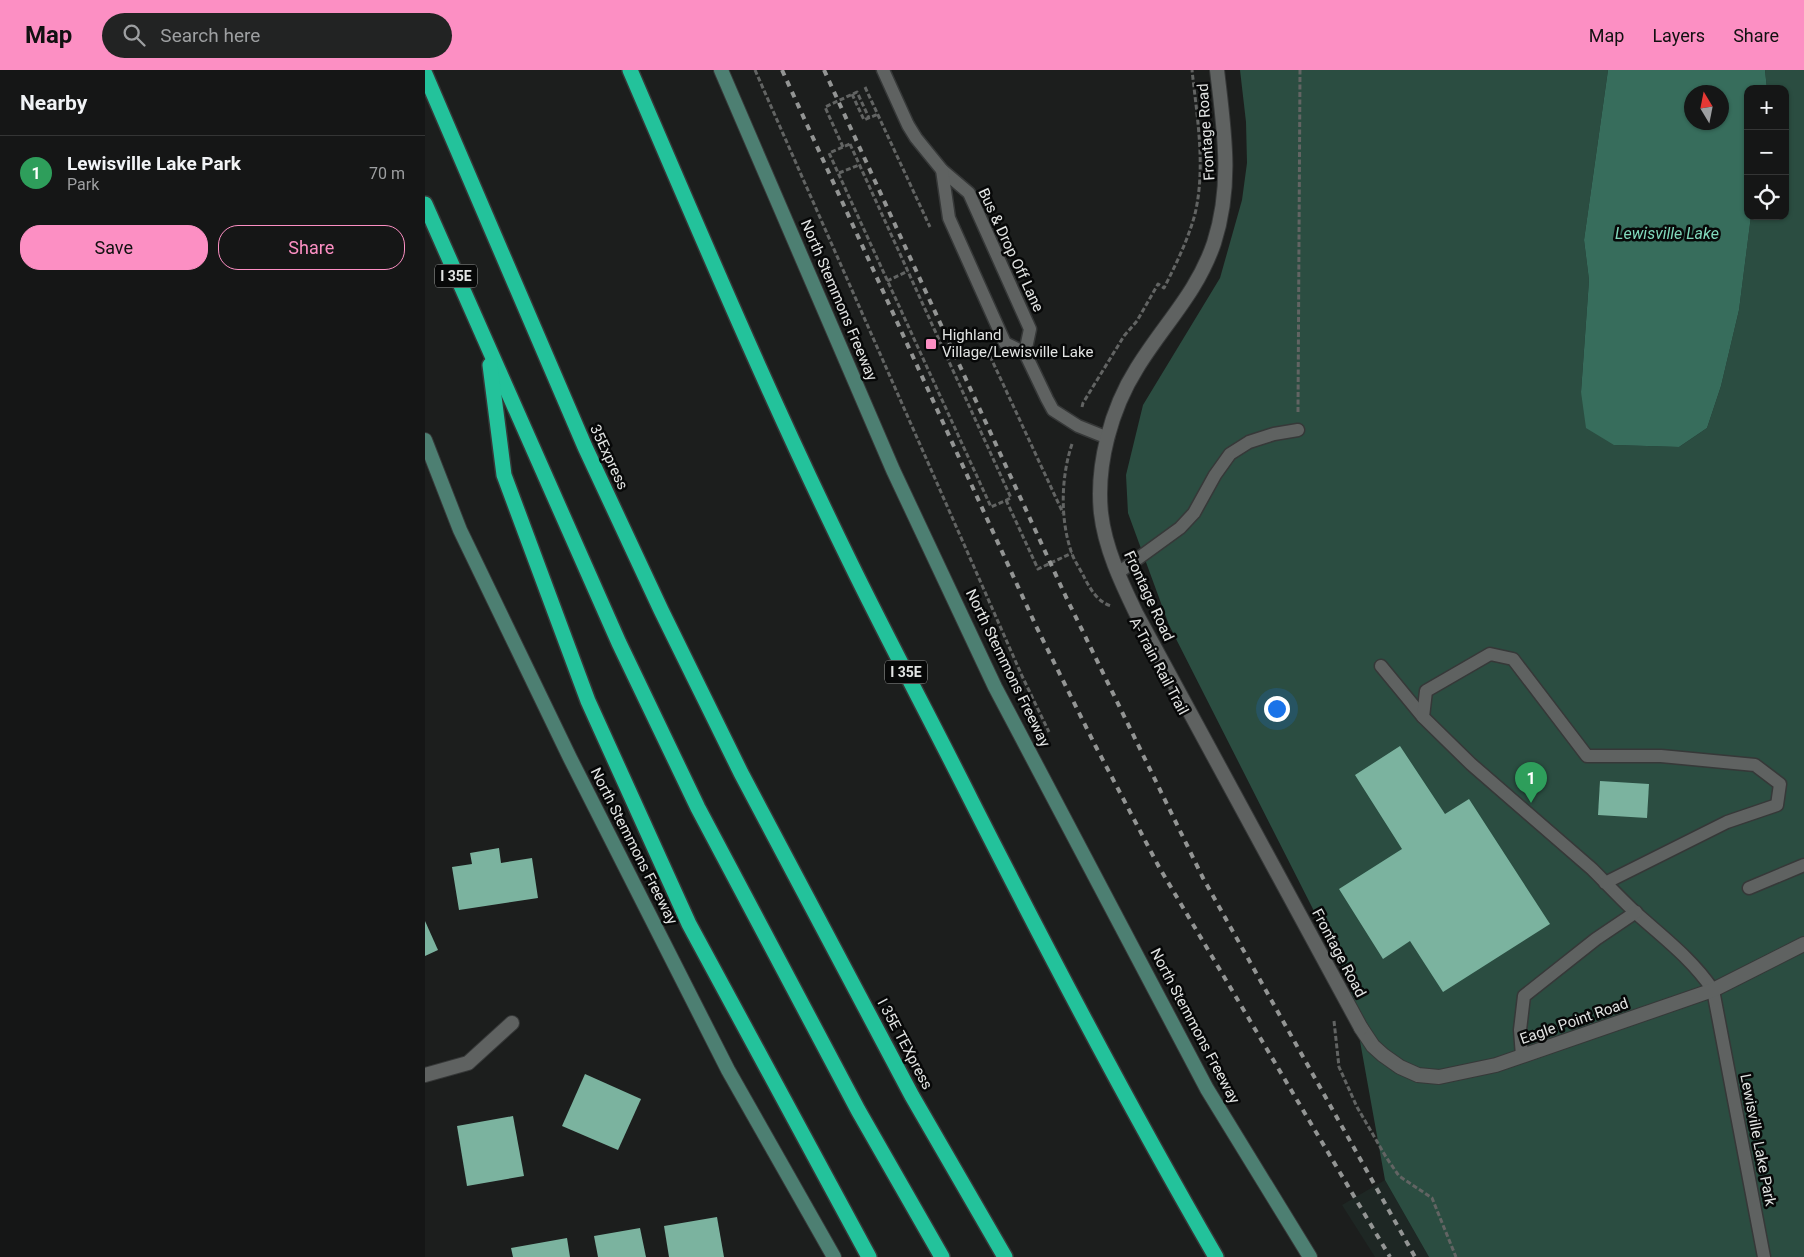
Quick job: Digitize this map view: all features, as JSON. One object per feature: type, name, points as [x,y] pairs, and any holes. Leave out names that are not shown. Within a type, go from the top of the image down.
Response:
[{"type":"highway","name":"I 35E","points":[[630,70],[741,324],[850,562],[1013,884],[1099,1048],[1216,1257]]},
{"type":"highway","name":"35Express","points":[[425,73],[585,447],[661,610],[779,846]]},
{"type":"highway","name":"I 35E","points":[[425,204],[619,643],[698,808],[858,1110],[942,1257]]},
{"type":"highway","points":[[488,348],[504,475],[588,701],[689,924],[869,1257]]},
{"type":"highway","name":"I 35E TEXpress","points":[[779,846],[912,1096],[1005,1257]]},
{"type":"main road","points":[[425,73],[430,70]]},
{"type":"main road","name":"North Stemmons Freeway","points":[[721,70],[893,470],[995,686],[1207,1090],[1310,1257]]},
{"type":"main road","name":"North Stemmons Freeway","points":[[425,440],[460,530],[570,758],[728,1070],[834,1257]]},
{"type":"street","name":"Frontage Road","points":[[1217,70],[1227,174],[1221,219],[1203,270],[1181,307],[1137,368],[1115,413],[1104,457],[1100,496],[1101,514],[1107,542],[1118,573],[1141,622],[1361,1028]]},
{"type":"street","name":"Eagle Point Road","points":[[1361,1028],[1373,1046],[1400,1067],[1418,1075],[1439,1077],[1496,1065],[1713,990],[1804,944]]},
{"type":"street","points":[[425,1075],[468,1064],[513,1023]]},
{"type":"lane","name":"Bus & Drop Off Lane","points":[[883,70],[907,125],[943,170],[969,193],[1030,329],[1025,353]]},
{"type":"lane","points":[[943,170],[949,218],[1005,343],[1025,353],[1053,410],[1078,426],[1108,438]]},
{"type":"lane","points":[[1118,573],[1180,528],[1194,513],[1229,454],[1249,442],[1273,434],[1298,430]]},
{"type":"lane","points":[[1423,717],[1426,691],[1490,654],[1513,659],[1587,756],[1661,756],[1755,765],[1780,784],[1777,805],[1727,822],[1605,883]]},
{"type":"lane","name":"Lewisville Lake Park","points":[[1381,666],[1423,717],[1471,764],[1687,958],[1701,972],[1713,990],[1764,1257]]},
{"type":"lane","points":[[1749,888],[1804,865]]},
{"type":"lane","points":[[1522,1056],[1520,1030],[1524,996],[1596,939],[1636,912]]},
{"type":"path","points":[[755,70],[1021,676],[1049,732]]},
{"type":"path","name":"A-Train Rail Trail","points":[[1117,609],[1102,603],[1087,583],[1072,554],[1067,536],[1064,485],[1068,455],[1078,426],[1083,403],[1124,336],[1137,321],[1158,284],[1164,288],[1188,237],[1195,214],[1199,187],[1200,155],[1192,70]]},
{"type":"path","points":[[1298,430],[1300,70]]},
{"type":"path","points":[[843,147],[825,107],[852,94],[864,120],[878,114]]},
{"type":"path","points":[[849,144],[859,164],[1011,498],[991,507],[829,153],[843,147],[849,144]]},
{"type":"path","points":[[839,174],[859,164]]},
{"type":"path","points":[[887,281],[907,271]]},
{"type":"path","points":[[1006,500],[1038,569],[1072,554]]},
{"type":"path","points":[[1334,1018],[1339,1067],[1357,1107],[1399,1176],[1432,1198],[1456,1257]]},
{"type":"shaded area","points":[[1240,70],[1608,70],[1584,240],[1589,280],[1581,392],[1615,445],[1679,447],[1707,428],[1721,386],[1739,310],[1750,220],[1789,220],[1789,85],[1767,85],[1765,70],[1804,70],[1804,1257],[1429,1257],[1385,1180],[1349,980],[1169,625],[1128,513],[1126,475],[1143,405],[1220,278],[1242,200],[1247,163],[1246,122]]},
{"type":"shaded area","points":[[1385,1180],[1429,1257],[1375,1257],[1342,1205]]},
{"type":"water","name":"Lewisville Lake","points":[[1608,70],[1765,70],[1767,85],[1744,85],[1744,220],[1750,220],[1739,310],[1721,386],[1707,428],[1679,447],[1614,445],[1586,428],[1581,392],[1589,280],[1584,240]]},
{"type":"building","points":[[1400,746],[1445,814],[1469,799],[1550,924],[1443,992],[1410,941],[1383,959],[1339,889],[1402,849],[1355,775]]},
{"type":"building","points":[[1600,781],[1649,784],[1647,818],[1598,815]]},
{"type":"building","points":[[499,848],[501,863],[532,858],[538,898],[459,910],[452,867],[472,864],[470,853]]},
{"type":"building","points":[[425,921],[438,950],[425,956]]},
{"type":"building","points":[[585,1074],[641,1099],[618,1150],[562,1126]]},
{"type":"building","points":[[513,1116],[524,1176],[467,1186],[457,1126]]},
{"type":"building","points":[[717,1217],[724,1257],[669,1257],[664,1226]]},
{"type":"building","points":[[640,1228],[646,1257],[598,1257],[594,1236]]},
{"type":"building","points":[[567,1238],[570,1257],[513,1257],[511,1248]]},
{"type":"railway","points":[[782,70],[1036,626],[1095,745],[1159,867],[1390,1257]]},
{"type":"railway","points":[[824,70],[1066,597],[1203,878],[1415,1257]]},
{"type":"place","name":"Highland Village/Lewisville Lake","points":[[931,344]]},
{"type":"place","name":"Lewisville Lake Park","points":[[1531,803]]}]
